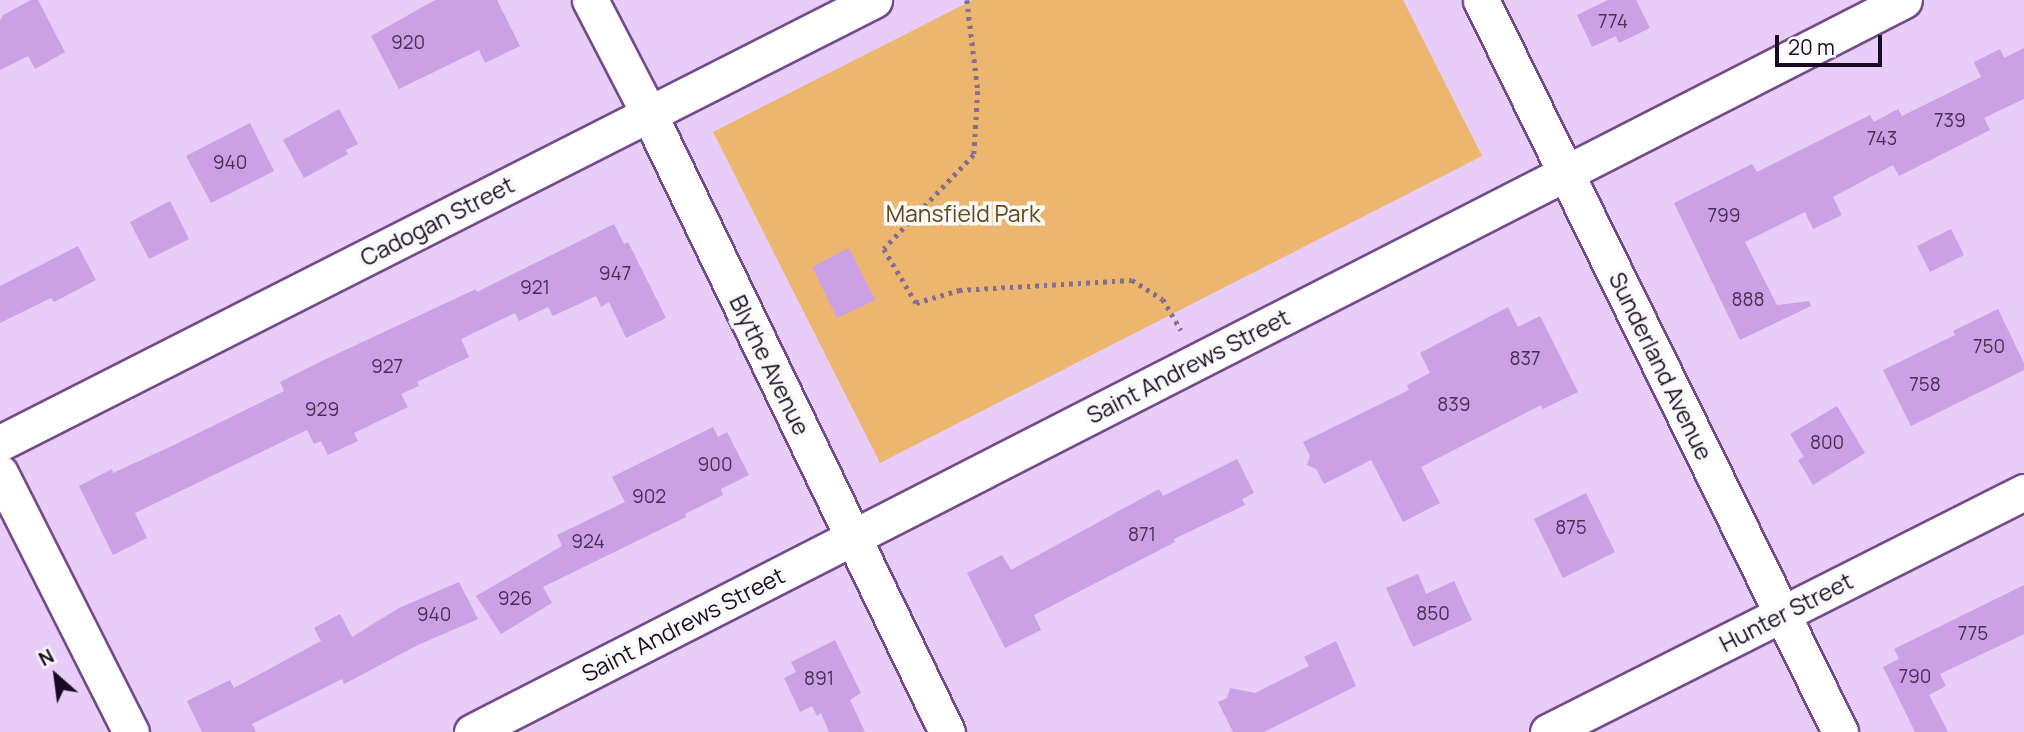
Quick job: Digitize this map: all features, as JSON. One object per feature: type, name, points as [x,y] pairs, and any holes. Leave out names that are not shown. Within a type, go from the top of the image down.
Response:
[{"type":"street","name":"Blythe Avenue","points":[[590,0],[649,114],[947,732]]},
{"type":"street","name":"Cadogan Street","points":[[0,443],[874,0]]},
{"type":"street","name":"Sunderland Avenue","points":[[1481,0],[1840,732]]},
{"type":"street","name":"Saint Andrews Street","points":[[472,732],[1904,0]]},
{"type":"street","points":[[0,472],[131,732]]},
{"type":"street","name":"Hunter Street","points":[[1548,732],[2024,492]]},
{"type":"path","points":[[967,0],[978,91],[974,155],[884,250],[916,303],[959,290],[1132,280],[1163,299],[1200,361]]},
{"type":"green space","name":"Mansfield Park","points":[[973,0],[1403,0],[1482,156],[880,463],[713,132]]},
{"type":"building","points":[[31,0],[38,0],[65,52],[35,69],[28,56],[0,70],[0,21],[3,15]]},
{"type":"building","points":[[435,0],[497,0],[520,46],[485,63],[479,50],[399,89],[371,36]]},
{"type":"building","points":[[1608,0],[1636,0],[1650,28],[1619,43],[1616,36],[1592,47],[1577,15]]},
{"type":"building","points":[[2024,48],[2024,99],[1984,118],[1990,130],[1899,176],[1893,165],[1833,197],[1842,215],[1813,229],[1805,212],[1745,242],[1777,305],[1809,301],[1811,306],[1740,340],[1674,203],[1752,164],[1757,172],[1870,115],[1874,122],[1898,109],[1902,116],[1981,77],[1974,62],[2000,49],[2004,58]]},
{"type":"building","points":[[339,109],[358,144],[346,150],[348,154],[304,178],[283,140]]},
{"type":"building","points":[[250,123],[274,171],[211,203],[186,156]]},
{"type":"building","points":[[170,201],[189,239],[149,259],[130,222]]},
{"type":"building","points":[[614,224],[624,244],[628,242],[666,318],[626,338],[609,302],[601,307],[596,296],[553,316],[548,307],[519,321],[515,313],[461,339],[469,357],[417,382],[419,386],[401,394],[408,407],[354,433],[358,441],[328,455],[321,441],[314,444],[307,430],[135,513],[147,538],[113,555],[79,486],[112,469],[113,473],[174,445],[284,391],[280,382],[326,359],[476,289],[477,292]]},
{"type":"building","points":[[1951,229],[1964,255],[1930,272],[1917,246]]},
{"type":"building","points":[[78,246],[96,280],[54,302],[51,298],[0,323],[0,286]]},
{"type":"building","points":[[849,248],[875,300],[837,318],[812,267]]},
{"type":"building","points":[[1508,307],[1518,327],[1540,316],[1578,392],[1543,409],[1541,405],[1421,467],[1440,503],[1403,522],[1371,460],[1324,484],[1316,469],[1307,465],[1310,456],[1303,442],[1409,390],[1407,385],[1430,373],[1420,353]]},
{"type":"building","points":[[1998,309],[2024,363],[2024,370],[1911,426],[1883,370],[1955,335],[1953,331]]},
{"type":"building","points":[[1837,406],[1865,453],[1813,485],[1798,460],[1804,457],[1790,434]]},
{"type":"building","points":[[713,427],[718,437],[727,432],[749,475],[721,489],[723,495],[685,514],[686,517],[543,587],[552,603],[501,634],[476,596],[562,546],[557,535],[625,502],[612,477]]},
{"type":"building","points":[[1237,459],[1254,493],[1242,499],[1245,505],[1174,539],[1175,542],[1034,615],[1041,630],[1005,648],[967,573],[1002,555],[1011,570],[1159,489],[1163,496]]},
{"type":"building","points":[[1586,493],[1615,552],[1563,578],[1534,519]]},
{"type":"building","points":[[1418,574],[1426,594],[1454,581],[1472,620],[1413,647],[1386,588]]},
{"type":"building","points":[[459,582],[478,619],[418,645],[344,684],[342,679],[252,724],[256,732],[202,732],[187,701],[230,680],[234,688],[321,641],[314,628],[340,614],[352,637],[399,608]]},
{"type":"building","points":[[2024,585],[2024,634],[1940,674],[1946,686],[1929,695],[1948,732],[1915,732],[1883,667],[1899,659],[1894,649]]},
{"type":"building","points":[[835,640],[861,693],[850,700],[865,732],[829,732],[821,713],[817,716],[812,706],[800,712],[784,678],[796,672],[791,662]]},
{"type":"building","points":[[1336,641],[1356,686],[1264,732],[1233,732],[1218,702],[1227,698],[1230,688],[1255,693],[1309,666],[1304,657]]}]
